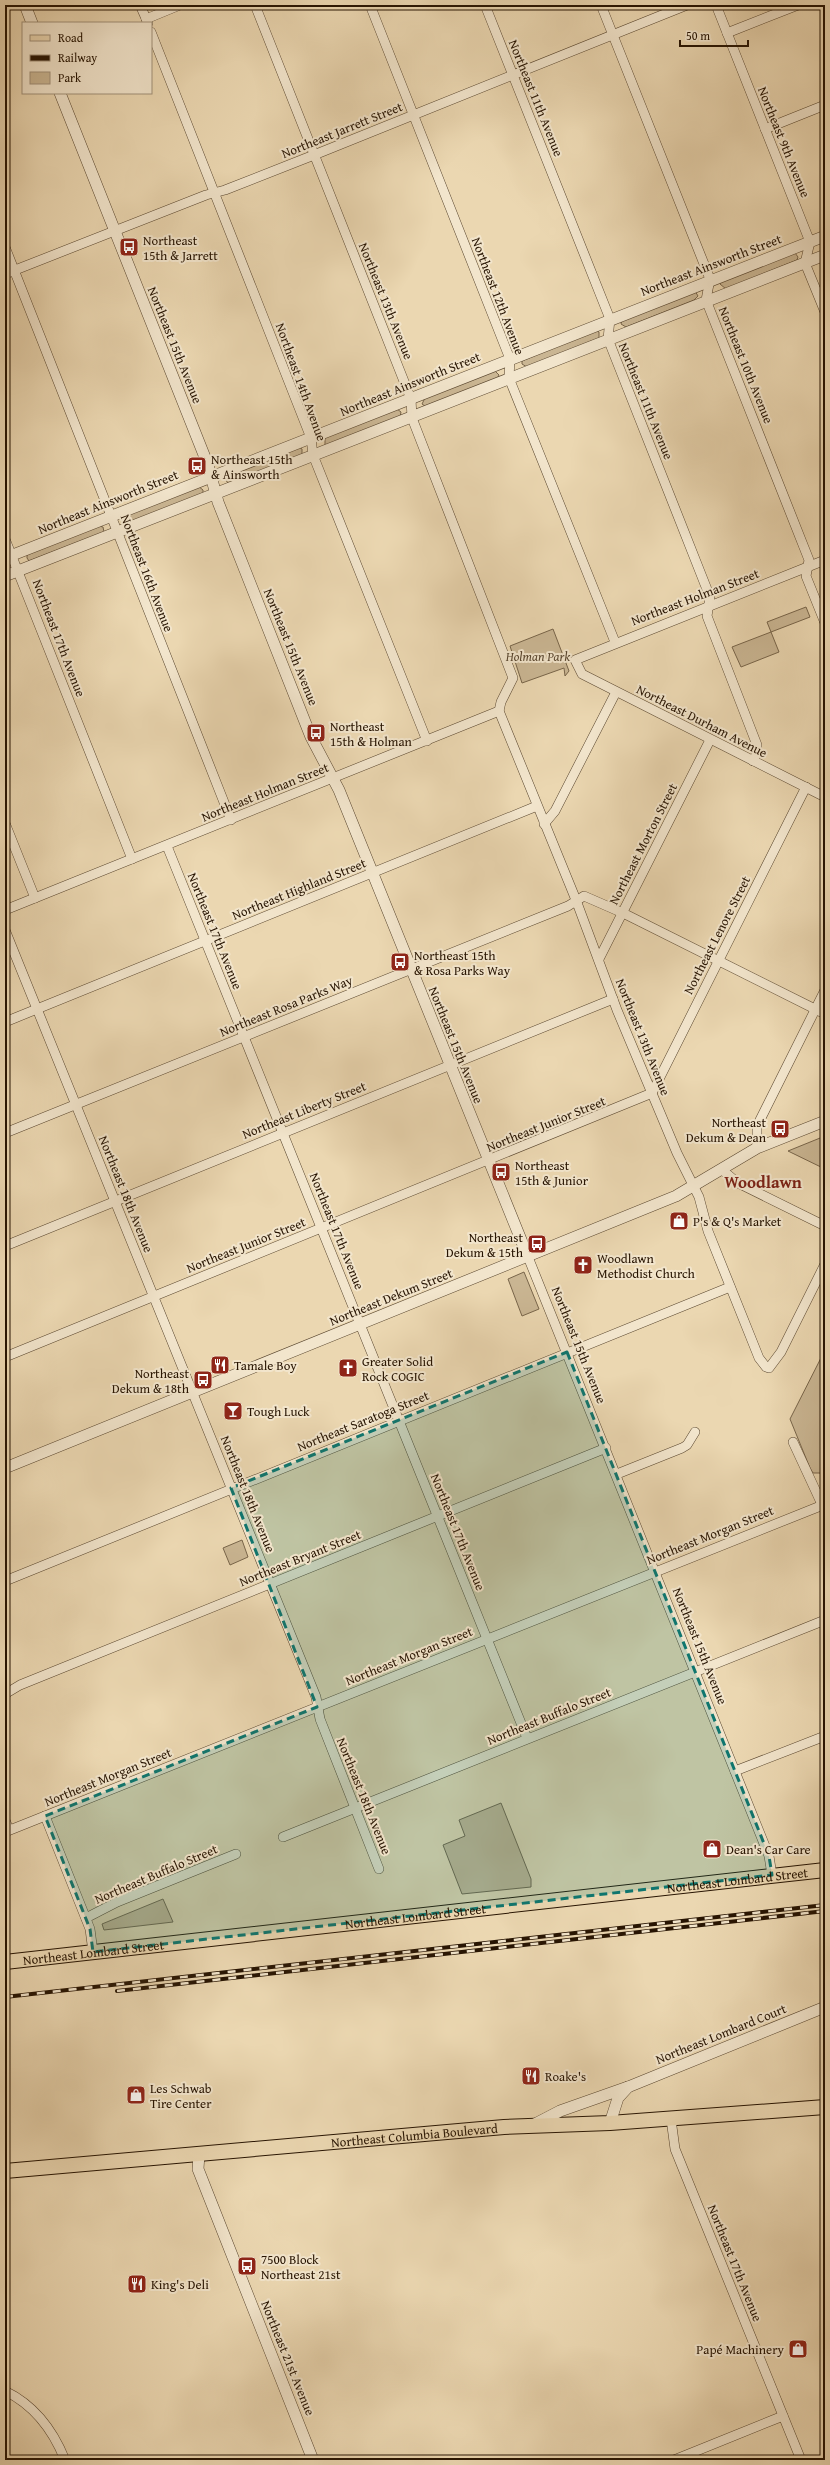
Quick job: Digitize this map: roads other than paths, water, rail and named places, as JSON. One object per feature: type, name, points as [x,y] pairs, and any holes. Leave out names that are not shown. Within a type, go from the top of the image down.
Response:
[{"type":"main road","name":"Northeast Lombard Street","points":[[5,1962],[825,1870]]},
{"type":"main road","name":"Northeast Columbia Boulevard","points":[[5,2171],[531,2126],[610,2123],[825,2108]]},
{"type":"street","points":[[25,5],[32,22]]},
{"type":"street","points":[[140,5],[147,21],[180,5]]},
{"type":"street","name":"Northeast 13th Avenue","points":[[255,5],[411,399],[412,418],[513,675],[499,711],[576,900],[613,999],[677,1153],[694,1185],[708,1231],[762,1364],[769,1368],[781,1352],[825,1264]]},
{"type":"street","name":"Northeast 12th Avenue","points":[[370,5],[510,359],[509,378],[615,642]]},
{"type":"street","name":"Northeast 11th Avenue","points":[[485,5],[610,319],[608,339],[710,597],[706,616],[757,745],[757,753],[753,761]]},
{"type":"street","points":[[601,5],[710,279]]},
{"type":"street","name":"Northeast Jarrett Street","points":[[5,274],[314,155],[687,5]]},
{"type":"street","name":"Northeast 9th Avenue","points":[[716,5],[810,242]]},
{"type":"street","points":[[727,33],[798,5]]},
{"type":"street","name":"Northeast 14th Avenue","points":[[152,34],[311,438],[313,455],[427,741]]},
{"type":"street","name":"Northeast 15th Avenue","points":[[60,94],[208,465],[216,493],[311,737],[333,778],[617,1474],[769,1856],[772,1875]]},
{"type":"street","points":[[765,129],[825,105]]},
{"type":"street","name":"Northeast Ainsworth Street","points":[[8,557],[411,399],[710,279],[825,236]]},
{"type":"street","points":[[810,242],[805,263],[825,312]]},
{"type":"street","name":"Northeast 16th Avenue","points":[[5,247],[230,820]]},
{"type":"street","points":[[5,576],[313,455],[412,418],[706,300],[825,255]]},
{"type":"street","name":"Northeast 10th Avenue","points":[[710,279],[706,300],[809,560],[806,576],[825,623]]},
{"type":"street","name":"Northeast 17th Avenue","points":[[5,539],[8,557],[19,571],[132,859]]},
{"type":"street","name":"Northeast Holman Street","points":[[575,660],[615,642],[825,560]]},
{"type":"street","name":"Northeast Durham Avenue","points":[[575,660],[582,674],[825,797]]},
{"type":"street","points":[[544,824],[555,811],[616,692]]},
{"type":"street","name":"Northeast Holman Street","points":[[5,910],[499,711]]},
{"type":"street","name":"Northeast Morton Street","points":[[599,959],[710,740]]},
{"type":"street","name":"Northeast Lenore Street","points":[[652,1093],[806,787]]},
{"type":"street","name":"Northeast Highland Street","points":[[5,1022],[537,806]]},
{"type":"street","points":[[5,823],[35,898]]},
{"type":"street","name":"Northeast 17th Avenue","points":[[167,846],[527,1738]]},
{"type":"street","points":[[576,900],[587,897],[623,913],[825,1014]]},
{"type":"street","name":"Northeast Rosa Parks Way","points":[[5,1133],[568,906],[576,900]]},
{"type":"street","name":"Northeast 18th Avenue","points":[[5,930],[316,1697],[320,1719],[379,1869]]},
{"type":"street","points":[[758,1148],[757,1126],[825,990]]},
{"type":"street","name":"Northeast Liberty Street","points":[[5,1246],[613,999]]},
{"type":"street","name":"Northeast Junior Street","points":[[5,1357],[322,1229],[652,1093]]},
{"type":"street","name":"Northeast Dekum Street","points":[[5,1468],[676,1196],[758,1148],[825,1121]]},
{"type":"street","points":[[721,1169],[738,1183],[825,1226]]},
{"type":"street","name":"Northeast Saratoga Street","points":[[5,1581],[730,1286]]},
{"type":"street","points":[[617,1474],[682,1448],[687,1445],[695,1432]]},
{"type":"street","points":[[793,1442],[824,1508]]},
{"type":"street","name":"Northeast Bryant Street","points":[[5,1694],[20,1685],[606,1448]]},
{"type":"street","name":"Northeast Morgan Street","points":[[7,1831],[655,1571],[824,1508]]},
{"type":"street","name":"Northeast Buffalo Street","points":[[283,1837],[527,1738],[825,1620]]},
{"type":"street","points":[[735,1771],[825,1736]]},
{"type":"street","points":[[45,1816],[86,1918],[92,1936],[93,1952]]},
{"type":"street","points":[[5,1820],[7,1831]]},
{"type":"street","name":"Northeast Buffalo Street","points":[[86,1918],[117,1902],[236,1854]]},
{"type":"street","name":"Northeast Lombard Court","points":[[531,2126],[560,2111],[628,2087],[825,2007]]},
{"type":"street","points":[[610,2123],[618,2098],[628,2087]]},
{"type":"street","name":"Northeast 17th Avenue","points":[[672,2119],[675,2149],[801,2460]]},
{"type":"street","name":"Northeast 21st Avenue","points":[[199,2154],[198,2169],[313,2460]]},
{"type":"street","points":[[5,2391],[14,2395],[38,2414],[55,2437],[65,2460]]},
{"type":"street","points":[[674,2460],[783,2416]]},
{"type":"railway","points":[[5,1997],[825,1905]]},
{"type":"railway","points":[[117,1991],[825,1911]]},
{"type":"place","name":"Northeast 15th & Jarrett","points":[[129,247]]},
{"type":"place","name":"Northeast 15th & Ainsworth","points":[[197,466]]},
{"type":"place","name":"Northeast 15th & Holman","points":[[316,733]]},
{"type":"place","name":"Northeast 15th & Rosa Parks Way","points":[[400,962]]},
{"type":"place","name":"Northeast Dekum & Dean","points":[[780,1129]]},
{"type":"place","name":"Northeast 15th & Junior","points":[[501,1172]]},
{"type":"place","name":"P's & Q's Market","points":[[679,1221]]},
{"type":"place","name":"Northeast Dekum & 15th","points":[[537,1244]]},
{"type":"place","name":"Woodlawn Methodist Church","points":[[583,1265]]},
{"type":"place","name":"Tamale Boy","points":[[220,1365]]},
{"type":"place","name":"Greater Solid Rock COGIC","points":[[348,1368]]},
{"type":"place","name":"Northeast Dekum & 18th","points":[[203,1380]]},
{"type":"place","name":"Tough Luck","points":[[233,1411]]},
{"type":"place","name":"Dean's Car Care","points":[[712,1849]]},
{"type":"place","name":"Roake's","points":[[531,2076]]},
{"type":"place","name":"Les Schwab Tire Center","points":[[136,2095]]},
{"type":"place","name":"7500 Block Northeast 21st","points":[[247,2266]]},
{"type":"place","name":"King's Deli","points":[[137,2284]]},
{"type":"place","name":"Papé Machinery","points":[[798,2349]]},
{"type":"district","name":"Woodlawn","points":[[763,1181]]},
{"type":"park label","name":"Holman Park","points":[[538,656]]}]
